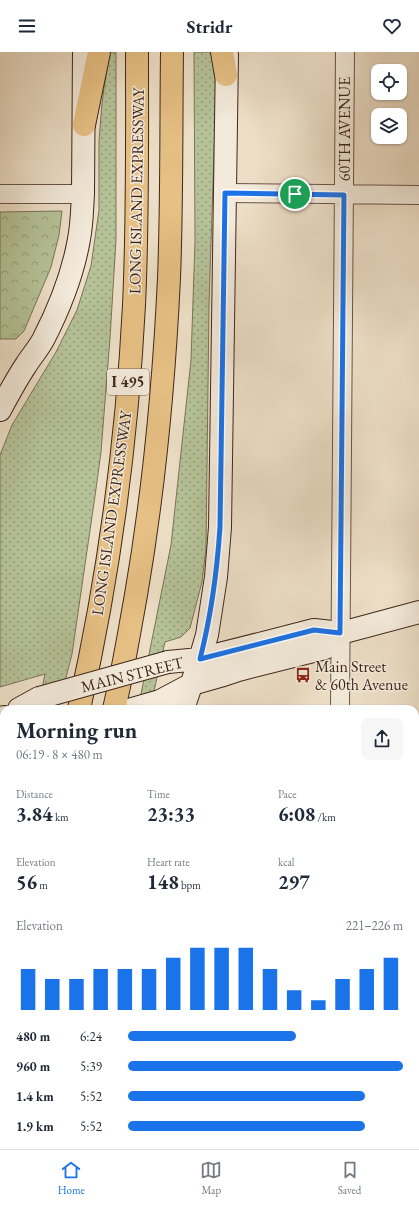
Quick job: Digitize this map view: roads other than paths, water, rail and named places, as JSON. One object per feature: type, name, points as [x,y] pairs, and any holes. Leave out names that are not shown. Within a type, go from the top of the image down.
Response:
[{"type":"highway","points":[[84,125],[98,52]]},
{"type":"highway","name":"LONG ISLAND EXPRESSWAY","points":[[80,705],[101,598],[111,537],[125,422],[134,304],[138,52]]},
{"type":"highway","name":"I 495","points":[[115,705],[131,622],[149,514],[162,396],[166,337],[170,226],[172,52]]},
{"type":"highway","points":[[222,52],[226,75]]},
{"type":"main road","points":[[0,410],[25,366],[42,342],[53,319],[64,294],[79,240],[83,194],[84,52]]},
{"type":"main road","points":[[184,705],[200,659],[206,635],[213,599],[220,533],[227,52]]},
{"type":"main road","name":"MAIN STREET","points":[[26,705],[39,698],[168,662],[200,659],[314,630],[340,633],[419,612]]},
{"type":"main road","name":"MAIN STREET","points":[[146,705],[160,701],[192,684],[238,670],[325,648],[340,633]]},
{"type":"street","name":"60TH AVENUE","points":[[340,705],[344,52]]},
{"type":"street","points":[[225,193],[419,196]]},
{"type":"street","points":[[0,194],[83,194]]},
{"type":"place","name":"Main Street & 60th Avenue","points":[[303,675]]}]
